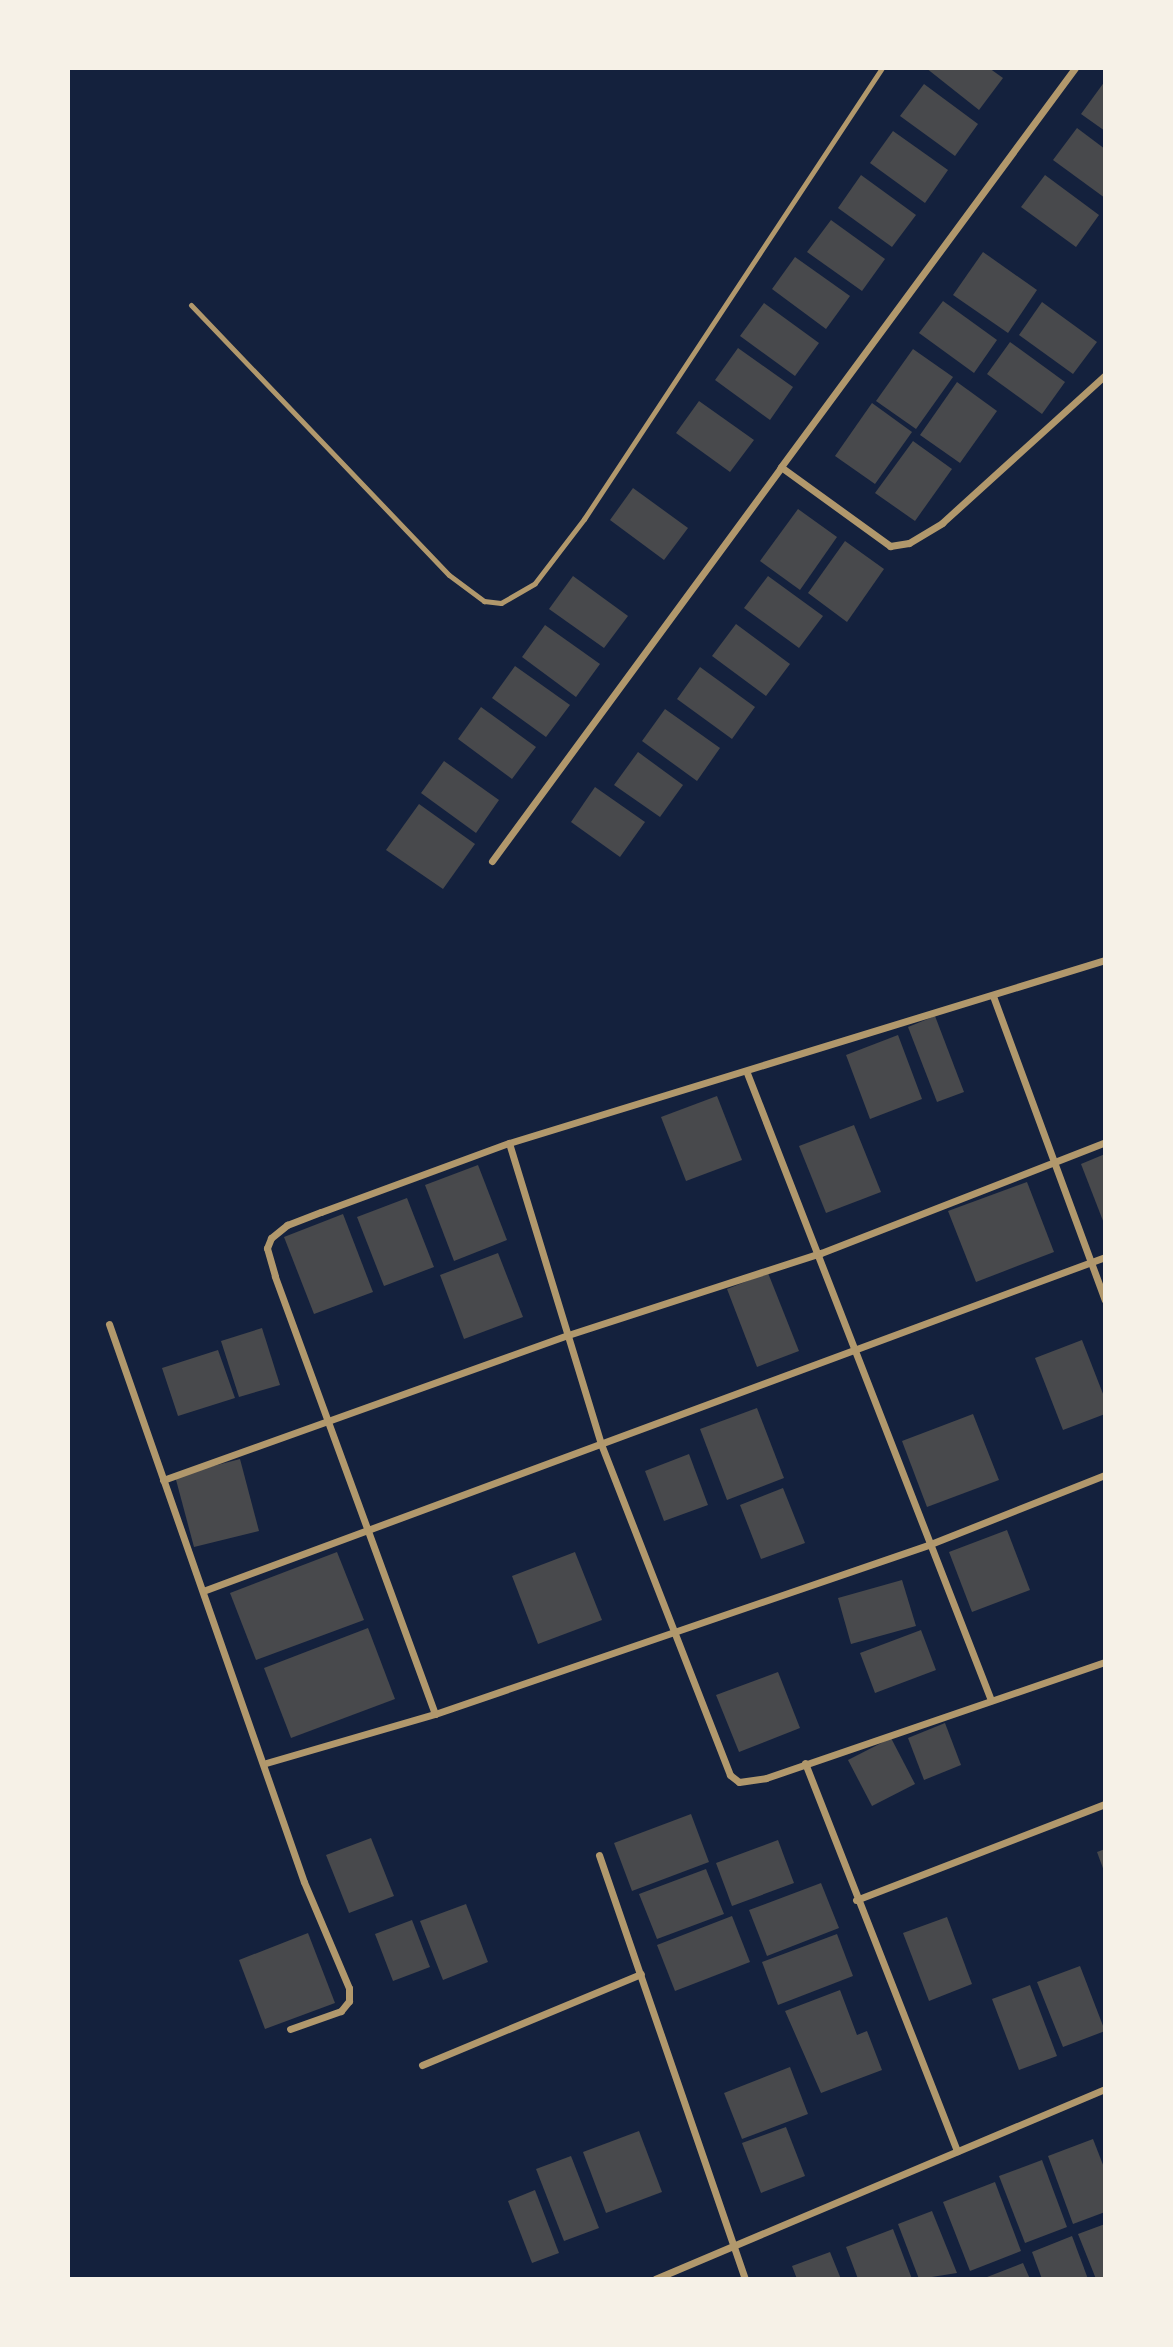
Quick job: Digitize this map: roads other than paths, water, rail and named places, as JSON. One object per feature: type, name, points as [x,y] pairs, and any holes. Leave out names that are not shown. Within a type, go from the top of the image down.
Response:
[{"type":"street","points":[[492,861],[1075,68]]},
{"type":"street","points":[[781,467],[890,546],[909,543],[942,523],[1105,375]]},
{"type":"street","points":[[435,1714],[275,1276],[267,1248],[271,1238],[287,1225],[509,1143],[747,1073],[1105,960]]},
{"type":"street","points":[[993,996],[1105,1300]]},
{"type":"street","points":[[747,1073],[821,1253],[928,1545],[991,1700]]},
{"type":"street","points":[[163,1480],[568,1335],[821,1253],[1054,1165],[1105,1142]]},
{"type":"street","points":[[509,1143],[601,1444],[730,1775],[750,1782],[1105,1662]]},
{"type":"street","points":[[203,1591],[1105,1258]]},
{"type":"street","points":[[109,1324],[266,1763],[308,1892],[349,1988],[349,2001],[341,2011],[290,2029]]},
{"type":"street","points":[[266,1763],[435,1714],[675,1632],[928,1545],[1105,1475]]},
{"type":"street","points":[[805,1763],[856,1900],[957,2151]]},
{"type":"street","points":[[856,1900],[1105,1804]]},
{"type":"street","points":[[599,1855],[745,2279]]},
{"type":"street","points":[[422,2065],[641,1975]]},
{"type":"street","points":[[654,2279],[1105,2089]]},
{"type":"lane","points":[[191,305],[449,575],[484,601],[501,603],[535,583],[584,519],[882,68]]}]
